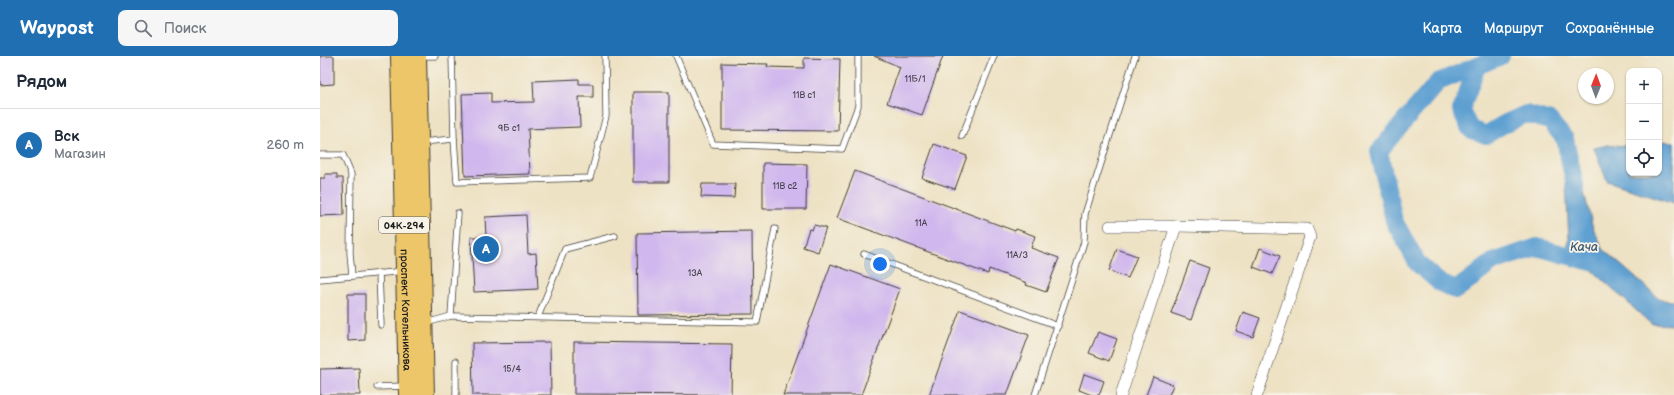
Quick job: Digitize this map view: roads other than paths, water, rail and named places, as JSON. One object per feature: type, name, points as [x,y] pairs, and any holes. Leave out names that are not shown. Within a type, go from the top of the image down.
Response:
[{"type":"highway","name":"проспект Котельникова","points":[[400,56],[408,390]]},
{"type":"highway","name":"проспект Котельникова","points":[[417,56],[425,395]]},
{"type":"street","points":[[1110,226],[1307,229],[1310,237],[1258,395]]},
{"type":"street","points":[[1121,395],[1176,226]]},
{"type":"lane","points":[[417,56],[435,56]]},
{"type":"lane","points":[[452,56],[454,139],[457,182],[590,178],[606,116],[605,56]]},
{"type":"lane","points":[[676,56],[713,144],[842,149],[858,106],[858,56]]},
{"type":"lane","points":[[962,136],[994,56]]},
{"type":"lane","points":[[1035,395],[1084,242],[1085,214],[1135,56]]},
{"type":"lane","points":[[419,142],[454,139]]},
{"type":"lane","points":[[320,155],[343,155],[351,174],[350,253],[352,276]]},
{"type":"lane","points":[[451,316],[458,213]]},
{"type":"lane","points":[[423,324],[451,316],[757,322],[775,229]]},
{"type":"lane","points":[[538,317],[565,249],[615,236]]},
{"type":"lane","points":[[864,254],[1058,326]]},
{"type":"lane","points":[[320,279],[395,272],[405,267]]},
{"type":"lane","points":[[379,273],[381,325]]},
{"type":"lane","points":[[456,361],[456,395]]},
{"type":"lane","points":[[377,387],[408,390]]},
{"type":"water","points":[[1662,141],[1674,142],[1674,203],[1607,181],[1594,148],[1608,145],[1626,146],[1626,176],[1662,176]]},
{"type":"water","name":"Кача","points":[[1577,165],[1593,228],[1604,250],[1661,300],[1674,301],[1674,325],[1651,324],[1588,266],[1565,259],[1569,239],[1565,168]]},
{"type":"waterway","name":"Кача","points":[[1501,56],[1438,82],[1379,151],[1394,221],[1418,264],[1440,283],[1456,290],[1493,262],[1537,247],[1588,261]]},
{"type":"waterway","name":"Кача","points":[[1477,66],[1461,110],[1470,129],[1486,135],[1504,124],[1526,114],[1550,121],[1565,139],[1576,190]]},
{"type":"place","name":"Вск","points":[[486,249]]}]
